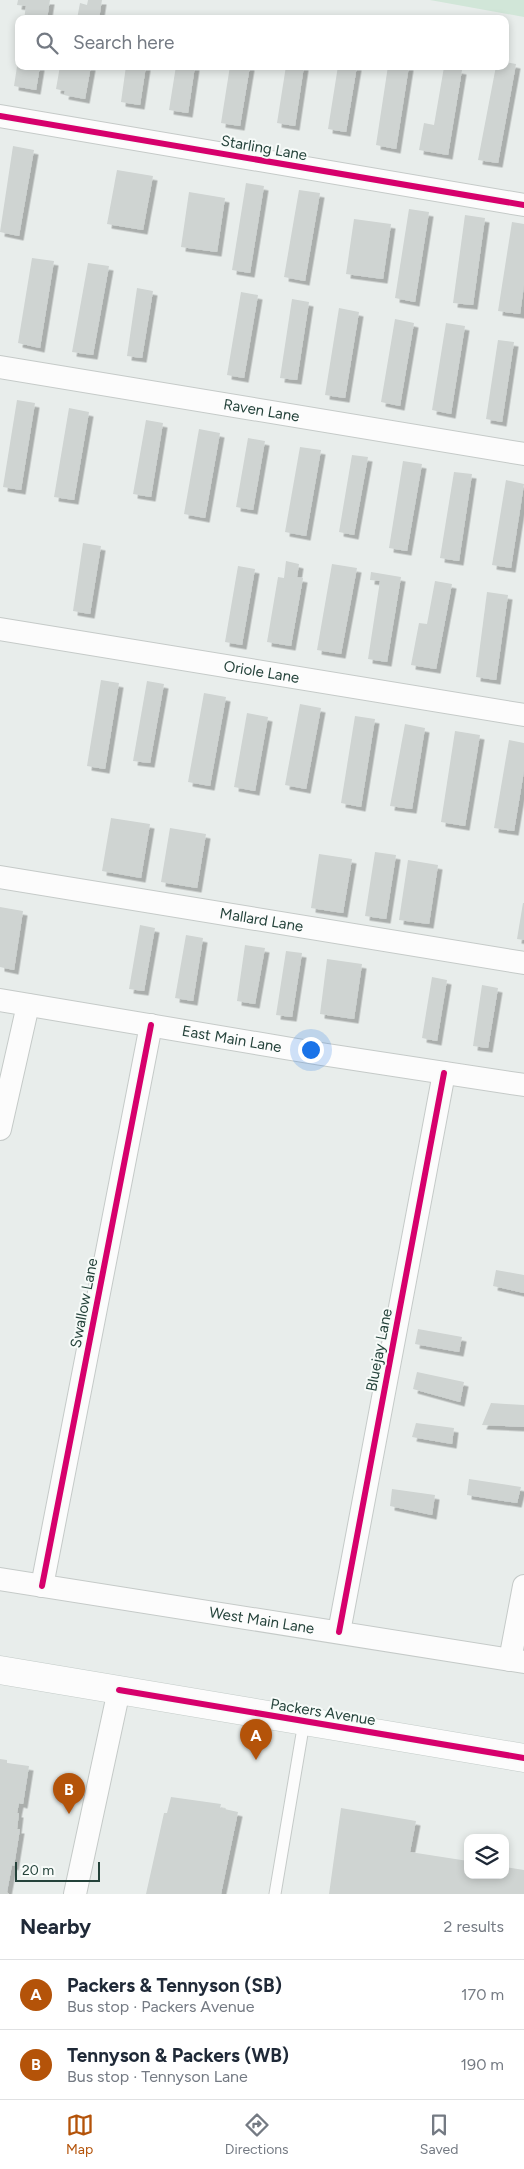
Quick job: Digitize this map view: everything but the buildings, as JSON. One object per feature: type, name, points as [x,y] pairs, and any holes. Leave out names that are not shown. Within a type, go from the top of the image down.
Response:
[{"type":"main road","name":"Packers Avenue","points":[[0,1670],[524,1758]]},
{"type":"street","name":"Starling Lane","points":[[0,116],[524,205]]},
{"type":"street","name":"Raven Lane","points":[[0,367],[524,454]]},
{"type":"street","name":"Oriole Lane","points":[[0,629],[524,714]]},
{"type":"street","name":"Mallard Lane","points":[[0,877],[524,963]]},
{"type":"street","name":"East Main Lane","points":[[0,1000],[524,1085]]},
{"type":"street","points":[[0,1129],[28,1005]]},
{"type":"street","name":"Swallow Lane","points":[[42,1586],[151,1026]]},
{"type":"street","name":"Bluejay Lane","points":[[339,1632],[444,1073]]},
{"type":"street","name":"West Main Lane","points":[[0,1579],[517,1661]]},
{"type":"street","points":[[517,1661],[524,1586]]},
{"type":"street","points":[[75,1894],[119,1690]]},
{"type":"lane","points":[[275,1894],[304,1722]]},
{"type":"green space","points":[[430,0],[524,0],[524,17]]},
{"type":"cycle path","points":[[0,116],[524,205]]},
{"type":"cycle path","points":[[42,1586],[151,1025]]},
{"type":"cycle path","points":[[339,1632],[444,1073]]},
{"type":"cycle path","points":[[119,1690],[524,1758]]},
{"type":"place","name":"Packers & Tennyson (SB)","points":[[256,1760]]},
{"type":"place","name":"Tennyson & Packers (WB)","points":[[69,1814]]}]
